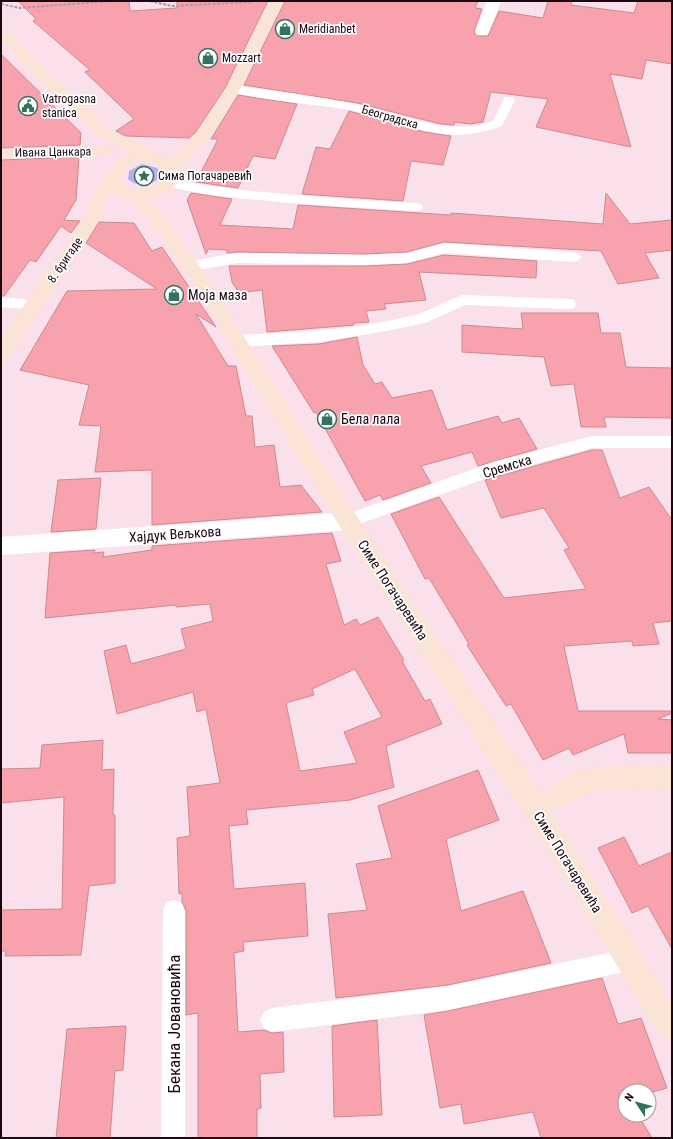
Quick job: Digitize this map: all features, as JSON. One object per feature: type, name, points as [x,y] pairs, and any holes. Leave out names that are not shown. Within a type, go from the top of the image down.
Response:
[{"type":"main road","points":[[100,130],[106,151],[106,158],[114,175],[115,184],[119,189],[132,195],[152,193],[168,179],[202,137],[233,89],[276,2]]},
{"type":"main road","points":[[1,33],[100,130],[150,157],[166,162],[168,179],[157,219]]},
{"type":"main road","name":"Ивана Цанкара","points":[[1,154],[106,151]]},
{"type":"main road","points":[[114,175],[125,162],[137,158],[150,157]]},
{"type":"main road","name":"8. бригаде","points":[[1,354],[35,305],[94,214],[98,198],[114,175]]},
{"type":"main road","name":"8. бригаде","points":[[94,214],[132,195]]},
{"type":"main road","name":"Симе Погачаревића","points":[[132,195],[157,219],[191,266],[348,521],[535,808],[628,960],[672,1028]]},
{"type":"main road","points":[[535,808],[584,782],[602,778],[672,777]]},
{"type":"street","points":[[482,32],[494,1]]},
{"type":"street","name":"Хајдук Вељкова","points":[[1,546],[348,521]]},
{"type":"lane","name":"Београдска","points":[[233,89],[370,110],[395,120],[419,126],[462,131],[486,129],[498,123],[509,100]]},
{"type":"lane","points":[[168,179],[197,189],[285,198],[416,206]]},
{"type":"lane","points":[[191,266],[237,258],[365,260],[408,258],[444,248],[464,248],[574,257]]},
{"type":"lane","points":[[237,341],[319,336],[381,327],[420,319],[463,300],[569,304]]},
{"type":"lane","points":[[1,302],[35,305]]},
{"type":"lane","name":"Сремска","points":[[348,521],[496,468],[592,442],[672,442]]},
{"type":"lane","name":"Бекана Јовановића","points":[[173,1138],[174,910]]},
{"type":"lane","points":[[272,1020],[448,998],[628,960]]},
{"type":"path","points":[[1,4],[20,8],[111,1]]},
{"type":"path","points":[[150,1],[172,6],[242,1],[276,2]]},
{"type":"shaded area","points":[[142,164],[157,168],[160,172],[159,178],[152,183],[144,185],[136,184],[128,179],[129,171]]},
{"type":"building","points":[[18,1],[129,1],[130,11],[177,8],[177,1],[268,1],[225,88],[195,133],[189,138],[126,136],[116,131],[134,119],[85,72],[90,70],[33,21],[36,19]]},
{"type":"building","points":[[285,1],[478,1],[475,8],[482,9],[474,31],[477,36],[488,36],[499,11],[543,18],[548,1],[572,1],[571,5],[634,13],[638,1],[672,1],[672,64],[646,60],[642,79],[610,74],[631,147],[536,127],[548,99],[491,92],[483,122],[470,124],[455,122],[454,125],[441,124],[357,103],[244,85]]},
{"type":"building","points":[[1,54],[81,133],[80,145],[1,148]]},
{"type":"building","points":[[238,95],[297,104],[275,159],[253,156],[238,188],[196,182],[218,139],[211,139]]},
{"type":"building","points":[[349,111],[424,132],[451,136],[443,165],[411,161],[403,201],[302,194],[316,147],[330,149]]},
{"type":"building","points":[[79,157],[76,200],[64,220],[80,221],[71,233],[61,226],[36,262],[30,260],[4,296],[1,296],[1,160]]},
{"type":"building","points":[[191,193],[232,199],[220,225],[293,229],[298,205],[450,215],[451,213],[603,224],[606,193],[630,224],[672,220],[672,250],[645,253],[659,278],[618,284],[601,251],[444,242],[407,252],[365,254],[227,253],[227,250],[208,249],[206,254],[187,200]]},
{"type":"building","points":[[99,222],[134,223],[152,251],[162,247],[216,327],[196,314],[228,366],[236,366],[246,416],[252,416],[255,447],[274,445],[280,487],[301,485],[322,512],[152,525],[152,470],[95,472],[101,426],[79,425],[89,385],[20,370],[67,291],[157,289],[86,243]]},
{"type":"building","points":[[444,255],[537,261],[536,278],[419,272],[426,300],[384,304],[386,309],[366,311],[369,322],[354,323],[354,325],[267,332],[262,290],[239,293],[232,282],[229,266],[365,266],[407,264]]},
{"type":"building","points":[[521,313],[598,313],[601,333],[620,333],[626,367],[672,368],[672,418],[604,417],[606,427],[581,427],[574,384],[551,386],[544,357],[462,352],[462,325],[523,329]]},
{"type":"building","points":[[357,337],[363,365],[375,384],[382,382],[392,398],[432,390],[447,430],[498,416],[502,423],[519,418],[537,449],[478,466],[472,452],[421,466],[431,483],[383,500],[380,495],[365,501],[316,412],[314,413],[272,346],[319,344]]},
{"type":"building","points":[[592,450],[602,450],[620,498],[649,487],[672,520],[672,621],[653,623],[659,644],[633,646],[632,641],[564,646],[578,711],[672,711],[672,713],[658,719],[672,720],[672,753],[628,753],[624,734],[573,755],[569,748],[543,760],[511,704],[506,706],[467,645],[469,644],[429,578],[425,579],[391,514],[439,497],[504,598],[586,589],[564,550],[569,548],[544,508],[501,518],[485,480]]},
{"type":"building","points":[[101,478],[96,529],[51,532],[58,480]]},
{"type":"building","points":[[332,533],[341,561],[326,564],[344,625],[356,619],[360,625],[378,617],[404,660],[402,661],[425,701],[430,699],[442,724],[386,746],[394,787],[350,800],[246,810],[248,824],[229,826],[234,889],[305,883],[308,936],[243,942],[244,951],[234,953],[238,1032],[264,1030],[272,1033],[283,1032],[284,1072],[260,1074],[261,1108],[257,1109],[257,1138],[198,1138],[198,1013],[186,1015],[186,911],[182,902],[182,893],[179,894],[177,838],[190,836],[187,787],[220,783],[206,709],[197,712],[193,692],[117,714],[104,651],[126,645],[131,664],[186,649],[181,629],[213,621],[210,604],[176,607],[176,605],[45,618],[50,553],[95,550],[94,553],[104,552],[103,557],[152,550],[152,546]],"holes":[[[355,669],[382,717],[344,732],[357,763],[300,771],[286,703],[314,695],[312,689]]]},
{"type":"building","points":[[103,740],[102,770],[114,769],[113,815],[115,815],[115,883],[89,886],[81,955],[5,956],[6,951],[1,951],[1,910],[62,909],[64,797],[1,803],[1,769],[40,768],[42,745]]},
{"type":"building","points":[[478,770],[499,820],[446,839],[461,911],[523,891],[551,963],[448,985],[336,998],[328,914],[367,910],[356,864],[392,858],[378,806]]},
{"type":"building","points":[[624,837],[639,866],[672,852],[672,949],[648,906],[632,913],[598,848]]},
{"type":"building","points":[[602,978],[618,1024],[641,1018],[667,1088],[657,1091],[657,1083],[617,1083],[617,1123],[643,1123],[652,1138],[541,1138],[533,1112],[464,1124],[461,1104],[440,1108],[424,1015]]},
{"type":"building","points":[[377,1020],[382,1115],[334,1117],[332,1026]]},
{"type":"building","points":[[126,1026],[123,1070],[115,1071],[110,1138],[56,1138],[67,1029]]},
{"type":"place","name":"Meridianbet","points":[[285,29]]},
{"type":"place","name":"Mozzart","points":[[208,58]]},
{"type":"place","name":"Vatrogasna stanica","points":[[28,106]]},
{"type":"place","name":"Сима Погачаревић","points":[[144,176]]},
{"type":"place","name":"Моја маза","points":[[174,295]]},
{"type":"place","name":"Бела лала","points":[[327,419]]}]
